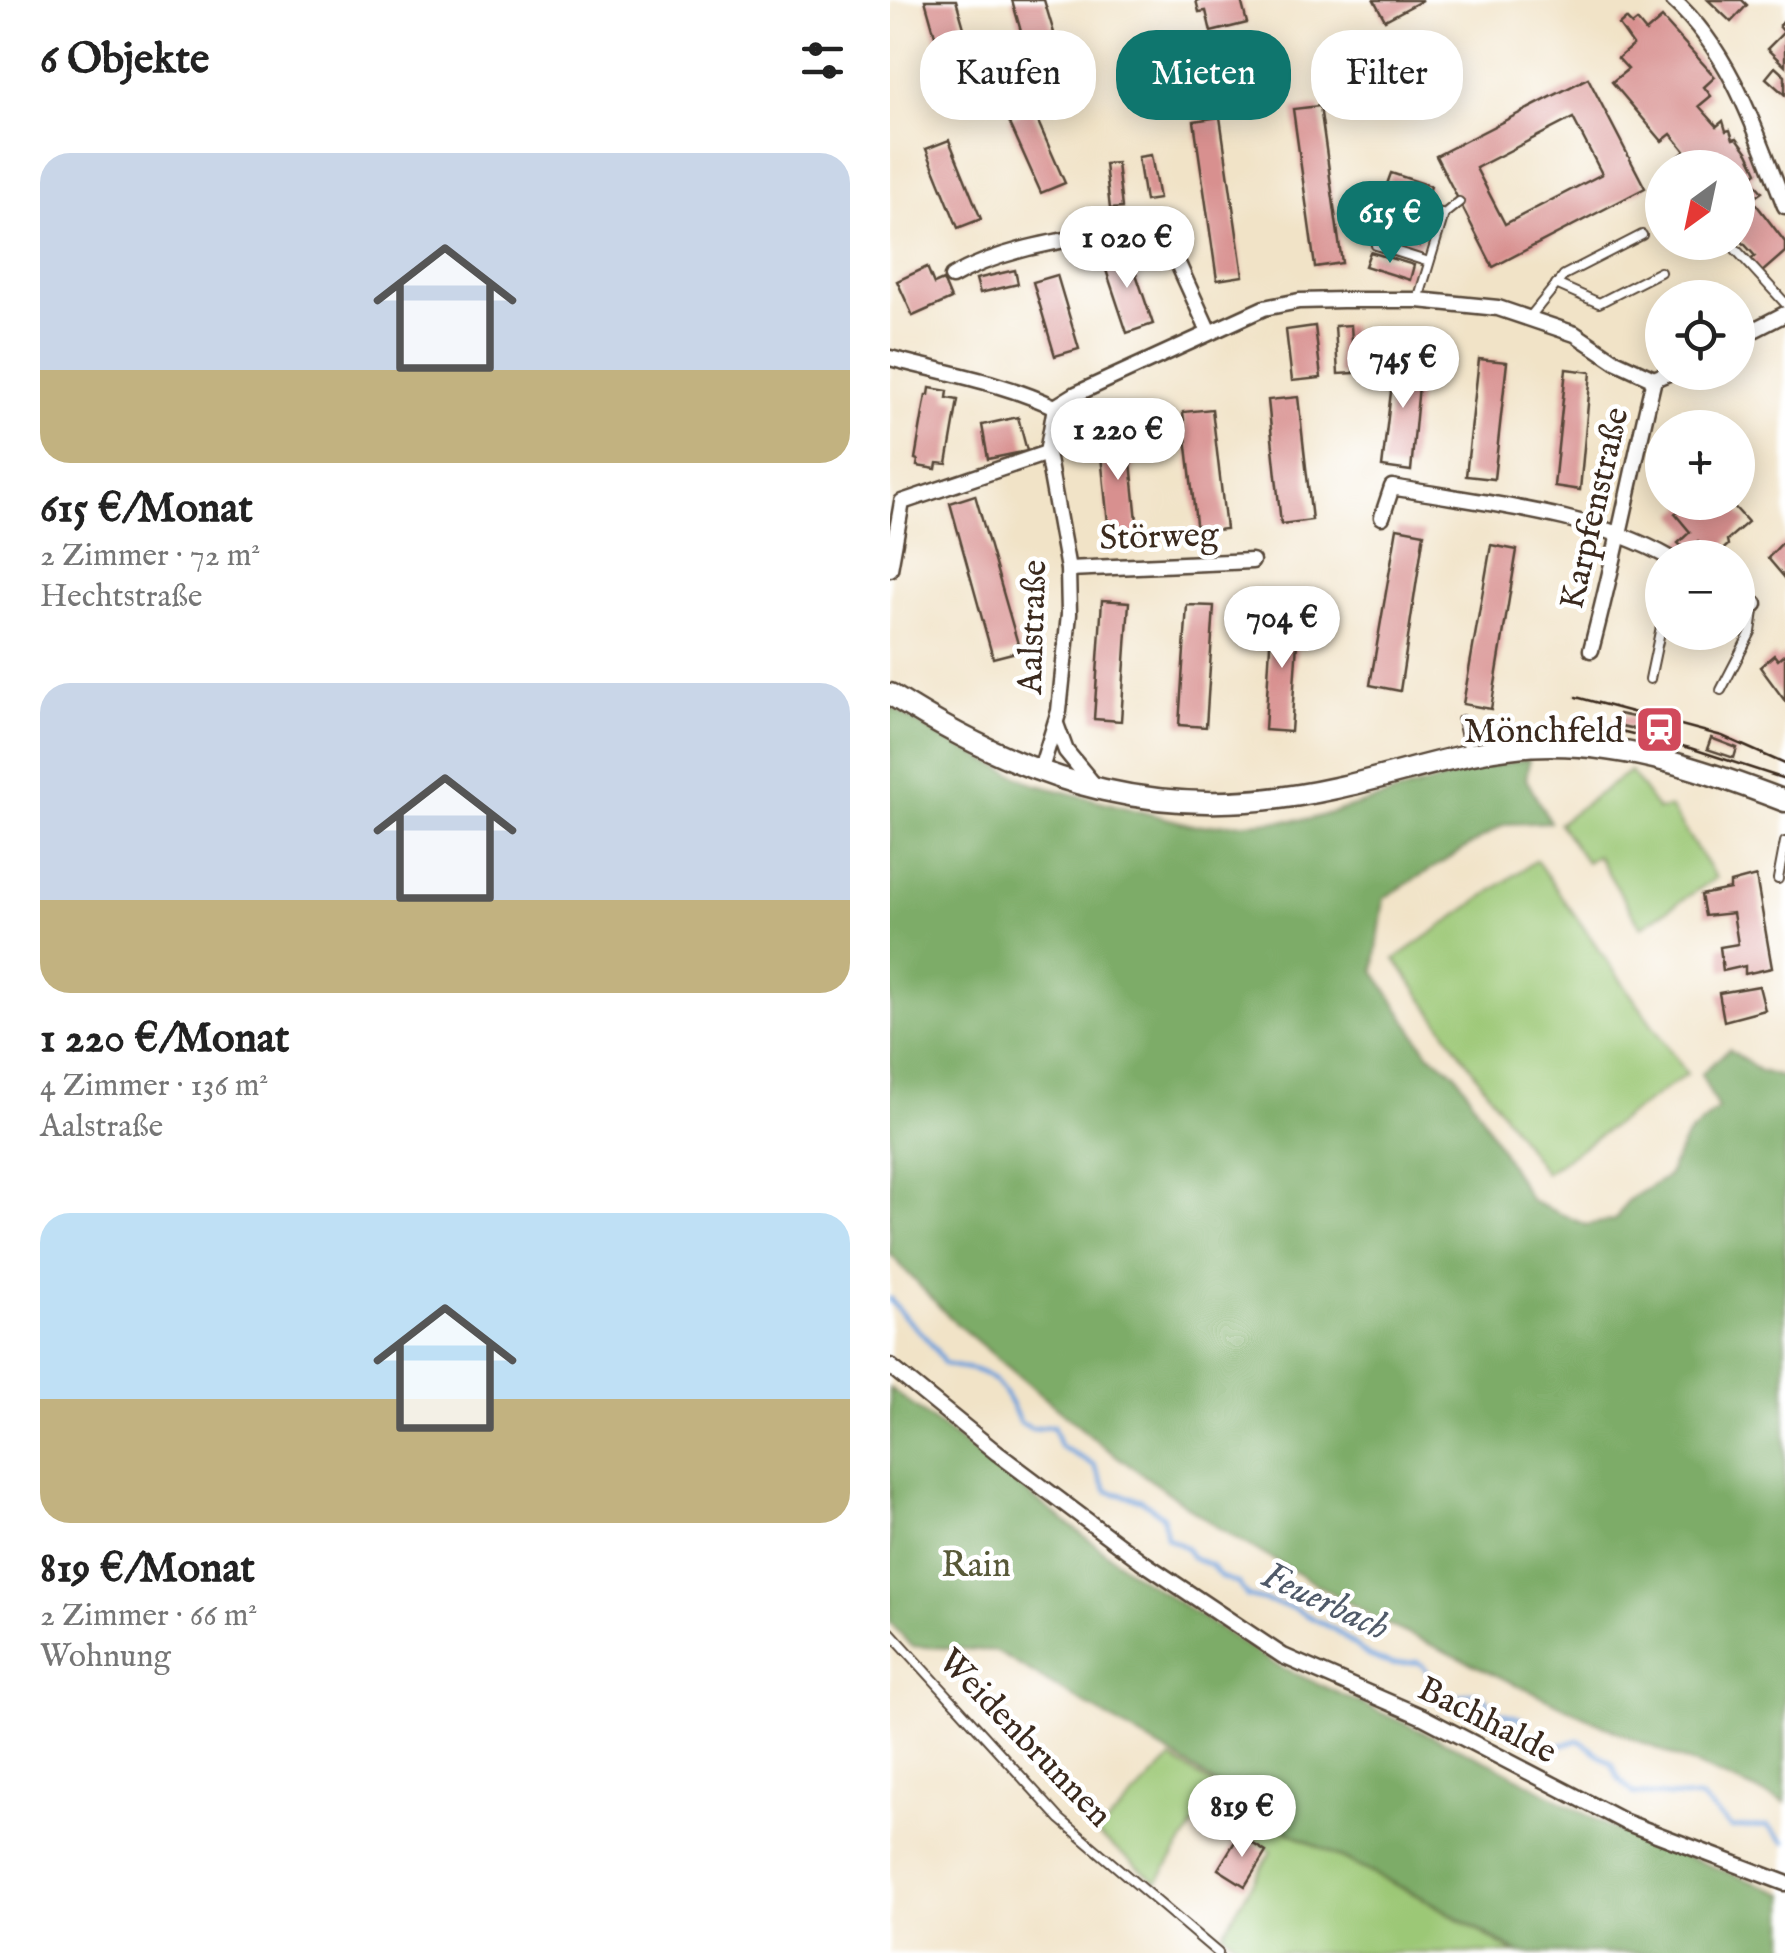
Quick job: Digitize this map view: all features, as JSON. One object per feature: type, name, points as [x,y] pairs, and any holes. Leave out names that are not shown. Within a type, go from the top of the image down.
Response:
[{"type":"main road","points":[[890,694],[974,742],[1040,772],[1136,798],[1190,804],[1234,803],[1335,788],[1470,755],[1530,746],[1612,749],[1680,765],[1785,801]]},
{"type":"street","points":[[1673,0],[1711,41],[1730,74],[1785,206]]},
{"type":"street","points":[[952,277],[973,265],[1015,252],[1140,226],[1161,226],[1209,332]]},
{"type":"street","points":[[890,358],[980,379],[1055,407],[1264,308],[1299,302],[1418,300],[1498,308],[1529,318],[1575,334],[1615,361],[1645,375]]},
{"type":"street","points":[[1755,329],[1785,314]]},
{"type":"street","name":"Karpfenstraße","points":[[1590,650],[1651,390]]},
{"type":"street","name":"Aalstraße","points":[[1040,772],[1055,723],[1069,614],[1068,568],[1047,452],[1055,407]]},
{"type":"street","points":[[890,569],[902,502],[1047,452]]},
{"type":"street","points":[[1382,517],[1392,487],[1538,512],[1620,533],[1645,546]]},
{"type":"street","name":"Störweg","points":[[1068,568],[1252,560]]},
{"type":"street","name":"Aalstraße","points":[[1055,723],[1077,767],[1098,789]]},
{"type":"street","name":"Bachhalde","points":[[890,1366],[997,1453],[1142,1561],[1283,1656],[1423,1716],[1624,1822],[1785,1883]]},
{"type":"lane","points":[[1391,198],[1444,214]]},
{"type":"lane","points":[[1418,300],[1444,214],[1460,202]]},
{"type":"lane","points":[[1529,318],[1564,275],[1642,235]]},
{"type":"lane","points":[[1376,245],[1429,262]]},
{"type":"lane","points":[[1746,260],[1785,303]]},
{"type":"lane","points":[[1556,284],[1598,303],[1660,272]]},
{"type":"lane","points":[[1650,680],[1656,650]]},
{"type":"lane","points":[[1721,690],[1742,650]]},
{"type":"lane","points":[[1462,720],[1470,755]]},
{"type":"lane","points":[[1778,880],[1785,842]]},
{"type":"lane","name":"Weidenbrunnen","points":[[890,1632],[1060,1820],[1218,1953]]},
{"type":"green space","points":[[890,706],[938,736],[1034,784],[1196,826],[1311,819],[1481,768],[1529,759],[1526,779],[1550,822],[1505,824],[1384,898],[1374,971],[1428,1053],[1457,1074],[1531,1201],[1586,1225],[1615,1220],[1627,1201],[1668,1176],[1686,1137],[1718,1109],[1701,1074],[1729,1049],[1760,1071],[1785,1078],[1785,1803],[1627,1736],[1382,1622],[1218,1528],[1100,1444],[953,1321],[890,1254]]},
{"type":"green space","points":[[1630,771],[1658,810],[1670,808],[1716,878],[1641,927],[1597,855],[1586,862],[1559,823]]},
{"type":"green space","points":[[1536,860],[1687,1074],[1545,1173],[1395,959]]},
{"type":"green space","name":"Rain","points":[[890,1388],[1131,1572],[1276,1665],[1494,1764],[1609,1827],[1785,1894],[1785,1953],[1519,1953],[1428,1900],[1292,1833],[1173,1756],[995,1651],[911,1646],[890,1622]]},
{"type":"green space","points":[[1171,1759],[1292,1834],[1427,1901],[1515,1953],[1247,1953],[1223,1932],[1272,1851],[1204,1810],[1157,1882],[1097,1834]]},
{"type":"building","points":[[925,0],[956,0],[965,30],[933,30]]},
{"type":"building","points":[[1012,0],[1044,0],[1053,30],[1021,30]]},
{"type":"building","points":[[1196,0],[1241,0],[1247,23],[1211,30],[1206,11],[1199,12]]},
{"type":"building","points":[[1374,0],[1423,0],[1385,20]]},
{"type":"building","points":[[1708,0],[1742,0],[1747,5],[1731,22]]},
{"type":"building","points":[[1662,18],[1715,77],[1704,87],[1711,96],[1699,106],[1717,126],[1723,121],[1726,131],[1730,130],[1733,139],[1737,138],[1746,150],[1684,150],[1671,134],[1662,141],[1612,82],[1628,69],[1618,58],[1633,45],[1619,25],[1626,19],[1632,25],[1637,21],[1646,32]]},
{"type":"building","points":[[1785,20],[1785,66],[1767,49],[1784,32],[1779,26]]},
{"type":"building","points":[[1775,67],[1785,76],[1785,95],[1766,78]]},
{"type":"building","points":[[1588,78],[1645,188],[1493,267],[1436,156]],"holes":[[[1573,118],[1602,174],[1505,224],[1476,168]]]},
{"type":"building","points":[[1311,107],[1311,120],[1322,120],[1342,263],[1315,267],[1293,109]]},
{"type":"building","points":[[1008,120],[1037,120],[1065,183],[1041,193]]},
{"type":"building","points":[[1220,120],[1243,276],[1217,280],[1194,121]]},
{"type":"building","points":[[949,140],[981,219],[958,228],[926,149]]},
{"type":"building","points":[[1151,155],[1159,199],[1145,201],[1138,157]]},
{"type":"building","points":[[1117,163],[1122,208],[1110,209],[1105,164]]},
{"type":"building","points":[[1391,173],[1431,186],[1427,199],[1386,187]]},
{"type":"building","points":[[1755,203],[1785,242],[1785,252],[1761,273],[1750,261],[1755,260]]},
{"type":"building","points":[[1383,204],[1428,218],[1419,246],[1374,233]]},
{"type":"building","points":[[1128,250],[1153,324],[1127,333],[1102,258]]},
{"type":"building","points":[[1370,252],[1414,265],[1410,280],[1365,266]]},
{"type":"building","points":[[927,267],[934,284],[943,280],[951,299],[913,316],[897,281]]},
{"type":"building","points":[[1015,270],[1018,284],[980,293],[976,279]]},
{"type":"building","points":[[1057,275],[1079,349],[1055,356],[1033,282]]},
{"type":"building","points":[[1351,325],[1354,373],[1338,374],[1335,326]]},
{"type":"building","points":[[1315,326],[1321,378],[1292,381],[1286,330]]},
{"type":"building","points":[[1396,350],[1422,353],[1411,471],[1382,467]]},
{"type":"building","points":[[1479,359],[1507,362],[1494,479],[1466,476]]},
{"type":"building","points":[[1566,369],[1591,372],[1580,490],[1554,486]]},
{"type":"building","points":[[930,388],[948,391],[947,398],[958,400],[947,464],[937,463],[936,469],[917,466],[915,459]]},
{"type":"building","points":[[1298,397],[1312,520],[1281,524],[1268,400]]},
{"type":"building","points":[[1212,409],[1226,529],[1197,532],[1183,412]]},
{"type":"building","points":[[1018,417],[1027,451],[988,459],[982,425]]},
{"type":"building","points":[[1127,423],[1139,540],[1110,543],[1098,426]]},
{"type":"building","points":[[975,495],[1020,651],[993,658],[950,503]]},
{"type":"building","points":[[1680,520],[1748,522],[1727,540],[1681,540],[1690,532]]},
{"type":"building","points":[[1397,528],[1424,533],[1400,691],[1370,685]]},
{"type":"building","points":[[1785,540],[1785,578],[1768,558]]},
{"type":"building","points":[[1491,545],[1517,550],[1491,709],[1463,704]]},
{"type":"building","points":[[1102,600],[1129,602],[1121,721],[1094,719]]},
{"type":"building","points":[[1187,605],[1214,606],[1206,727],[1179,725]]},
{"type":"building","points":[[1272,610],[1299,612],[1291,732],[1265,730]]},
{"type":"building","points":[[1785,654],[1785,701],[1760,667],[1774,655],[1778,660]]},
{"type":"building","points":[[1619,714],[1647,720],[1644,731],[1617,725]]},
{"type":"building","points":[[1711,738],[1737,748],[1734,758],[1707,749]]},
{"type":"building","points":[[1756,876],[1772,968],[1745,974],[1745,966],[1723,971],[1720,947],[1738,944],[1733,913],[1705,916],[1701,895],[1730,889],[1730,883]]},
{"type":"building","points":[[1759,986],[1765,1010],[1724,1021],[1719,993]]},
{"type":"building","points":[[1239,1835],[1266,1852],[1245,1886],[1218,1869]]},
{"type":"waterway","name":"Feuerbach","points":[[890,1299],[934,1347],[943,1363],[991,1378],[1020,1423],[1033,1429],[1053,1426],[1060,1446],[1094,1465],[1107,1491],[1141,1500],[1163,1516],[1166,1537],[1185,1547],[1192,1557],[1211,1565],[1221,1577],[1238,1583],[1247,1596],[1293,1608],[1337,1631],[1379,1660],[1392,1664],[1418,1662],[1444,1699],[1481,1695],[1500,1713],[1520,1718],[1539,1751],[1579,1740],[1612,1764],[1618,1778],[1634,1794],[1700,1798],[1732,1828],[1767,1826],[1785,1842]]},
{"type":"tram line","points":[[1576,697],[1722,736],[1785,764]]},
{"type":"tram line","points":[[1572,719],[1690,748],[1785,779]]},
{"type":"place","name":"Mönchfeld","points":[[1659,730]]}]
